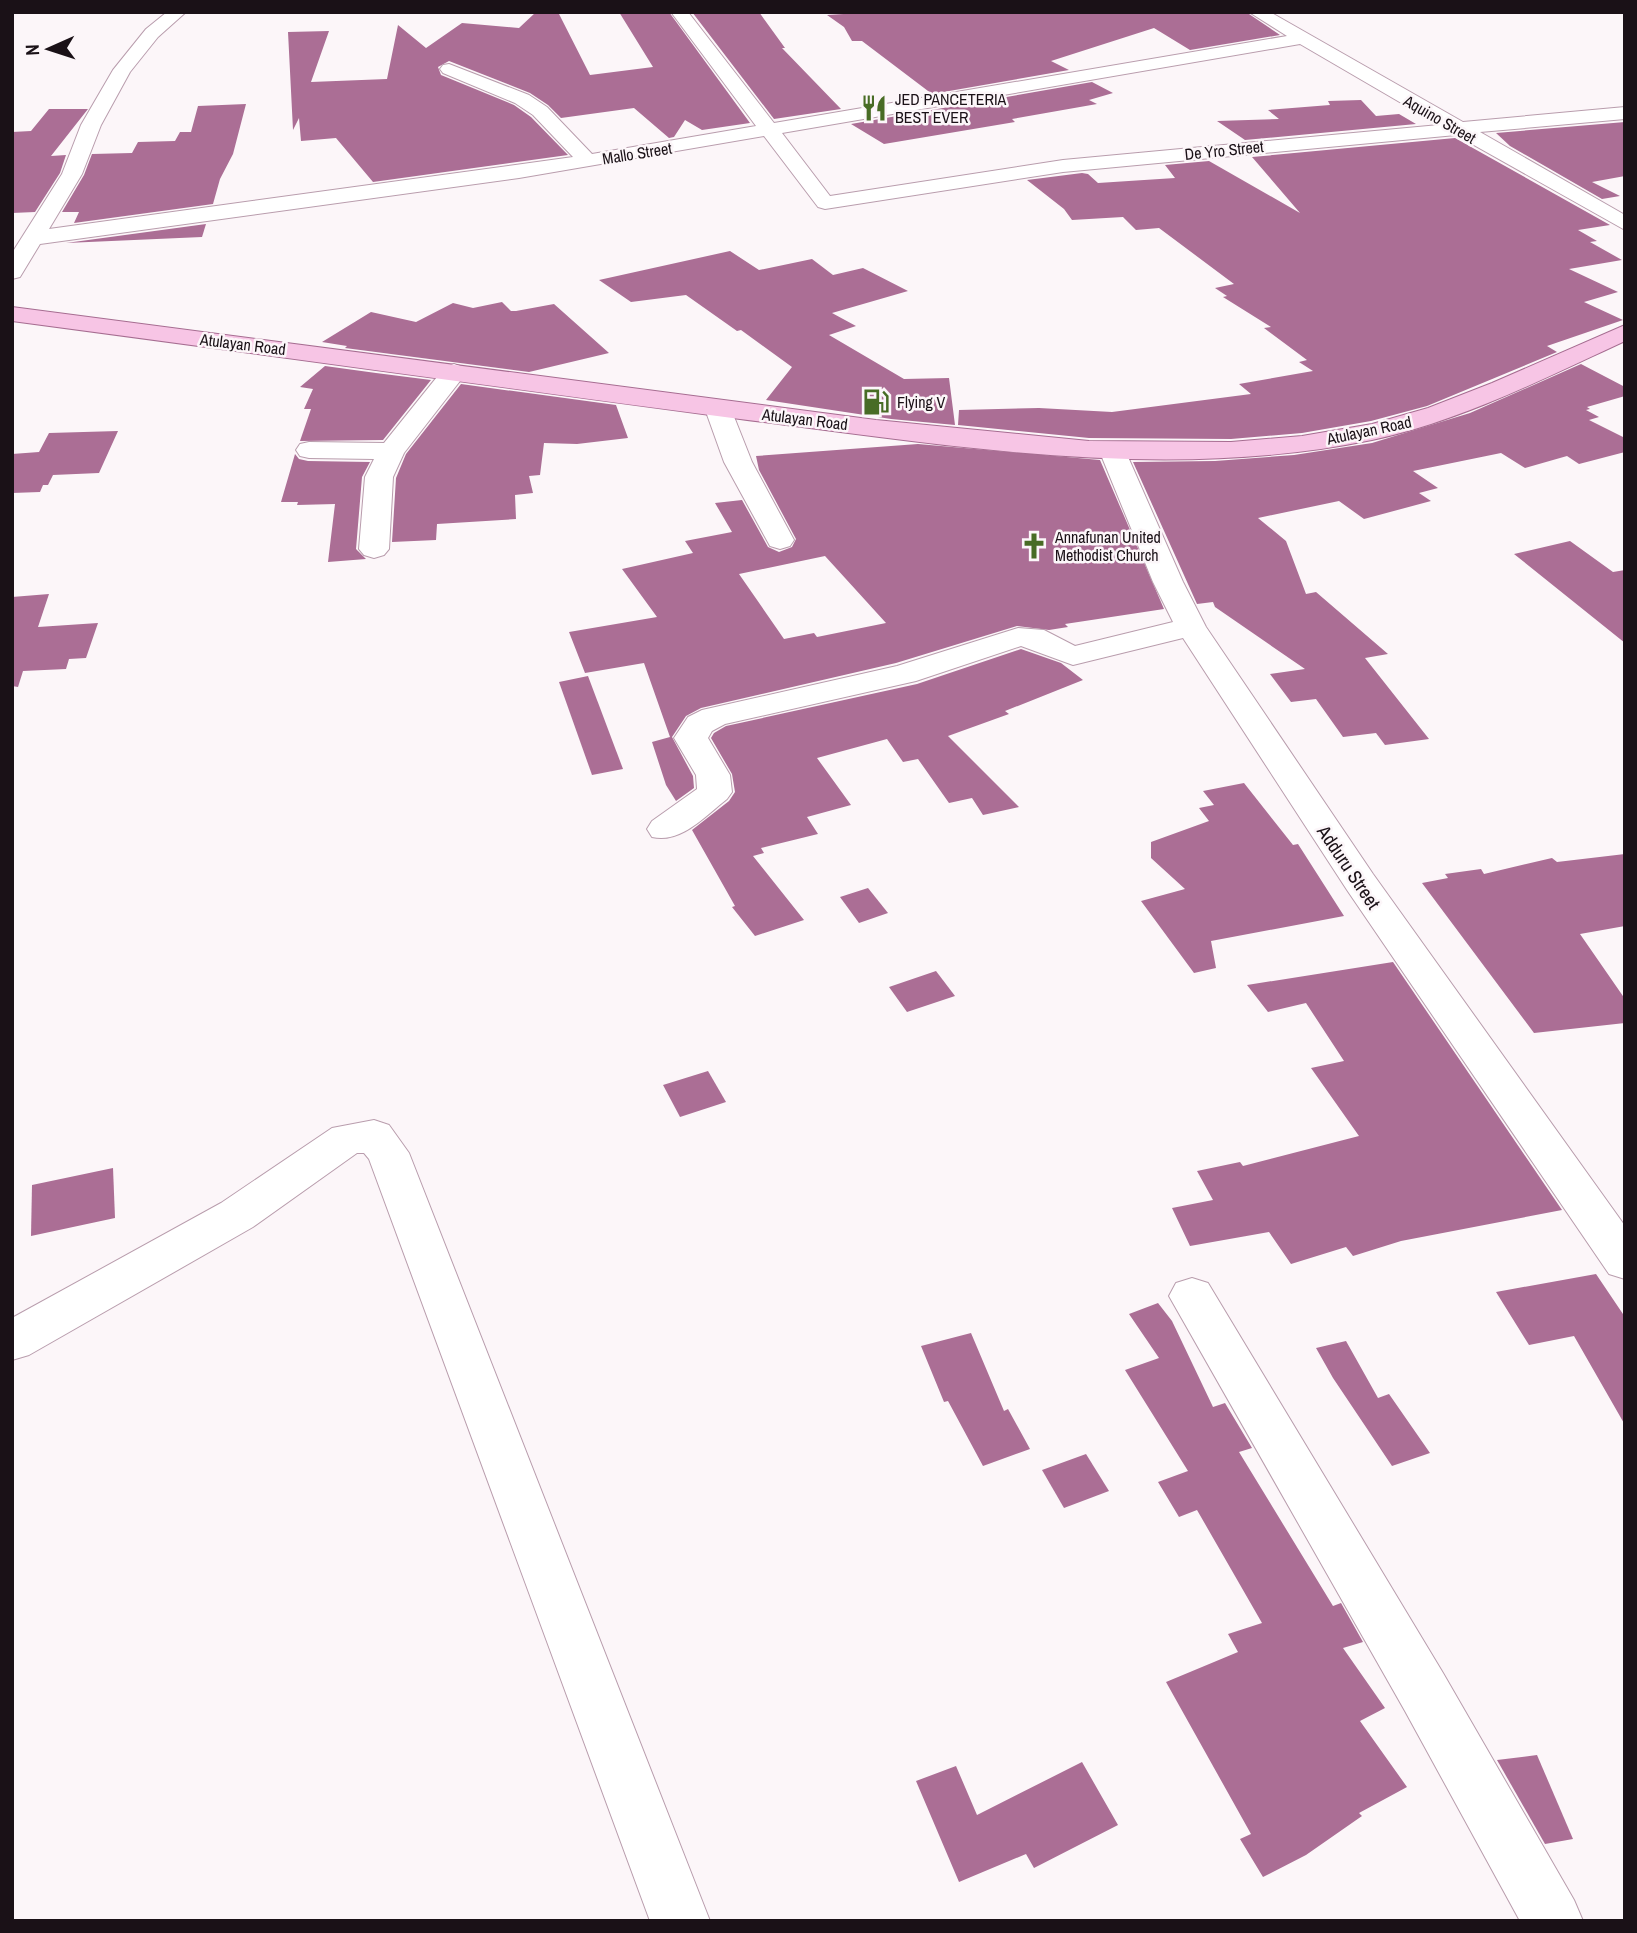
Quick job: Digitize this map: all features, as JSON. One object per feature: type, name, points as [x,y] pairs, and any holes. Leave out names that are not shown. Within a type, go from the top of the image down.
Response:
[{"type":"main road","name":"Atulayan Road","points":[[12,314],[718,409],[1036,446],[1112,450],[1234,449],[1320,441],[1372,432],[1430,417],[1625,332]]},
{"type":"street","points":[[12,272],[72,174],[91,125],[122,70],[152,33],[177,12]]},
{"type":"street","points":[[679,12],[768,131]]},
{"type":"street","name":"Aquino Street","points":[[1257,12],[1625,224]]},
{"type":"street","name":"Mallo Street","points":[[34,238],[290,205],[588,161],[1301,39]]},
{"type":"street","points":[[449,69],[522,99],[540,111],[588,161]]},
{"type":"street","name":"De Yro Street","points":[[768,131],[825,203],[1063,166],[1454,127],[1625,113]]},
{"type":"street","points":[[374,549],[379,477],[391,451],[454,372]]},
{"type":"street","points":[[718,409],[738,461],[779,540]]},
{"type":"street","points":[[309,450],[391,451]]},
{"type":"street","name":"Adduru Street","points":[[1112,450],[1168,582],[1191,627],[1360,883],[1625,1261]]},
{"type":"street","points":[[665,829],[715,792],[713,775],[691,738],[700,724],[714,717],[905,674],[1018,637],[1032,637],[1052,649],[1073,656],[1191,627]]},
{"type":"street","points":[[12,1341],[237,1215],[347,1139],[374,1136],[388,1153],[680,1921]]},
{"type":"street","points":[[1192,1296],[1424,1692],[1553,1921]]},
{"type":"building","points":[[536,12],[558,12],[590,75],[653,67],[619,12],[669,12],[750,123],[702,130],[685,120],[674,137],[669,138],[634,108],[561,118],[530,93],[449,61],[438,67],[441,75],[514,105],[531,117],[568,155],[373,182],[336,138],[301,141],[299,118],[293,130],[288,32],[329,31],[311,82],[387,79],[398,25],[426,48],[462,23],[519,28]]},
{"type":"building","points":[[692,12],[759,12],[785,48],[782,48],[841,109],[774,119]]},
{"type":"building","points":[[876,12],[1246,12],[1280,35],[1190,50],[1154,28],[1051,61],[1069,70],[932,94],[862,41],[852,41],[844,27],[827,15]]},
{"type":"building","points":[[1092,82],[1113,93],[1089,100],[1097,104],[1012,119],[1015,122],[884,144],[851,124]]},
{"type":"building","points":[[1361,100],[1376,116],[1399,114],[1416,124],[1245,140],[1217,121],[1279,119],[1268,110],[1330,105],[1328,101]]},
{"type":"building","points":[[246,104],[233,154],[220,179],[213,204],[74,223],[79,212],[62,212],[84,175],[92,154],[132,153],[138,142],[175,141],[180,132],[191,132],[198,106]]},
{"type":"building","points":[[49,109],[88,109],[51,156],[66,155],[60,173],[35,212],[12,213],[12,132],[31,131]]},
{"type":"building","points":[[1625,122],[1625,176],[1592,182],[1620,196],[1602,199],[1510,146],[1496,133]]},
{"type":"building","points":[[1455,138],[1610,225],[1578,230],[1597,241],[1590,242],[1622,260],[1569,269],[1618,292],[1584,302],[1623,320],[1547,346],[1557,352],[1427,406],[1371,421],[1302,433],[1231,439],[1089,438],[958,425],[959,410],[1039,408],[1112,412],[1251,394],[1239,384],[1313,371],[1299,362],[1307,360],[1264,328],[1271,327],[1223,297],[1227,296],[1215,288],[1234,284],[1159,228],[1136,230],[1123,217],[1072,220],[1064,209],[1027,180],[1082,173],[1088,174],[1098,183],[1175,178],[1165,165],[1209,161],[1300,213],[1252,157]]},
{"type":"building","points":[[206,224],[202,237],[66,243]]},
{"type":"building","points":[[730,251],[759,270],[812,259],[833,275],[863,268],[908,291],[832,313],[856,326],[829,335],[904,379],[949,378],[955,425],[891,419],[766,400],[792,367],[741,330],[737,331],[686,295],[631,302],[599,280]]},
{"type":"building","points":[[502,302],[511,311],[554,304],[609,353],[529,372],[345,348],[347,346],[322,342],[371,312],[416,322],[453,303],[473,308]]},
{"type":"building","points":[[1581,364],[1625,387],[1625,396],[1587,407],[1590,409],[1586,410],[1599,417],[1589,420],[1625,438],[1625,452],[1579,464],[1567,456],[1525,468],[1501,453],[1413,471],[1438,488],[1419,493],[1431,501],[1364,519],[1339,501],[1258,518],[1286,541],[1306,594],[1316,592],[1388,654],[1365,658],[1429,739],[1385,745],[1376,733],[1343,737],[1316,699],[1291,702],[1270,674],[1305,669],[1215,607],[1213,602],[1197,604],[1133,462],[1215,461],[1294,455],[1372,443],[1470,413]]},
{"type":"building","points":[[325,366],[431,380],[383,440],[300,441],[311,409],[304,409],[313,389],[300,387]]},
{"type":"building","points":[[461,384],[616,405],[628,438],[577,444],[544,443],[540,475],[529,476],[533,493],[515,495],[516,519],[437,524],[436,540],[392,542],[396,478],[406,454]]},
{"type":"building","points":[[118,431],[99,473],[53,475],[48,485],[43,485],[40,492],[12,493],[12,454],[39,452],[49,433]]},
{"type":"building","points":[[918,444],[1100,460],[1164,609],[1065,624],[1068,627],[1049,630],[1017,626],[896,663],[701,708],[686,716],[672,737],[693,776],[694,788],[676,801],[666,785],[652,742],[670,737],[644,663],[585,673],[569,632],[657,617],[622,569],[693,553],[685,541],[732,532],[715,503],[742,500],[768,547],[779,552],[792,547],[796,539],[759,470],[756,456]],"holes":[[[825,556],[886,623],[817,637],[814,633],[784,639],[739,574]]]},
{"type":"building","points":[[295,454],[299,459],[308,461],[370,462],[362,477],[356,549],[366,559],[328,562],[335,504],[297,505],[298,502],[281,502]]},
{"type":"building","points":[[1570,541],[1613,572],[1625,570],[1625,643],[1514,554]]},
{"type":"building","points":[[49,594],[38,627],[98,623],[86,658],[69,659],[66,669],[23,671],[18,687],[12,686],[12,597]]},
{"type":"building","points":[[1021,649],[1061,663],[1083,680],[1005,711],[1009,714],[948,736],[1019,807],[983,815],[972,798],[949,803],[918,759],[903,762],[887,739],[817,758],[851,805],[807,817],[818,834],[761,848],[764,853],[753,856],[804,920],[755,936],[732,907],[735,906],[692,830],[729,801],[735,792],[732,774],[711,738],[714,733],[726,726],[917,684]]},
{"type":"building","points":[[588,676],[623,769],[592,775],[559,682]]},
{"type":"building","points":[[1244,783],[1293,845],[1298,844],[1344,916],[1211,941],[1216,968],[1194,973],[1141,901],[1185,889],[1151,858],[1151,842],[1209,821],[1199,808],[1214,805],[1203,791]]},
{"type":"building","points":[[1625,854],[1625,926],[1580,934],[1625,999],[1625,1023],[1534,1033],[1422,883],[1448,878],[1445,874],[1481,869],[1484,874],[1552,858],[1557,862]]},
{"type":"building","points":[[868,888],[888,913],[859,923],[840,897]]},
{"type":"building","points":[[1393,962],[1562,1210],[1401,1241],[1353,1256],[1346,1247],[1291,1264],[1269,1232],[1190,1246],[1172,1208],[1213,1200],[1197,1171],[1240,1162],[1243,1166],[1359,1136],[1311,1068],[1344,1061],[1306,1003],[1268,1012],[1247,985]]},
{"type":"building","points":[[936,971],[955,996],[907,1012],[889,987]]},
{"type":"building","points":[[708,1071],[726,1102],[680,1117],[663,1085]]},
{"type":"building","points":[[113,1168],[115,1218],[31,1236],[32,1185]]},
{"type":"building","points":[[1596,1274],[1625,1317],[1625,1425],[1574,1336],[1529,1345],[1496,1292]]},
{"type":"building","points":[[1158,1303],[1172,1321],[1213,1407],[1225,1403],[1252,1448],[1239,1452],[1333,1606],[1341,1603],[1363,1642],[1343,1648],[1385,1708],[1360,1721],[1407,1787],[1359,1813],[1362,1816],[1306,1855],[1263,1877],[1240,1839],[1251,1834],[1166,1682],[1238,1652],[1228,1634],[1262,1623],[1197,1510],[1179,1517],[1158,1482],[1188,1471],[1125,1370],[1159,1358],[1129,1314]]},
{"type":"building","points":[[971,1333],[1004,1411],[1008,1409],[1030,1449],[983,1466],[948,1401],[944,1402],[921,1346]]},
{"type":"building","points":[[1346,1341],[1378,1398],[1389,1394],[1430,1453],[1392,1466],[1316,1348]]},
{"type":"building","points":[[1086,1454],[1109,1491],[1064,1508],[1042,1470]]},
{"type":"building","points":[[1537,1755],[1573,1839],[1545,1844],[1497,1760]]},
{"type":"building","points":[[1082,1762],[1118,1825],[1034,1868],[1026,1854],[959,1882],[916,1781],[956,1766],[977,1815]]},
{"type":"place","name":"JED PANCETERIA BEST EVER","points":[[874,108]]},
{"type":"place","name":"Flying V","points":[[876,402]]},
{"type":"place","name":"Annafunan United Methodist Church","points":[[1034,546]]}]
